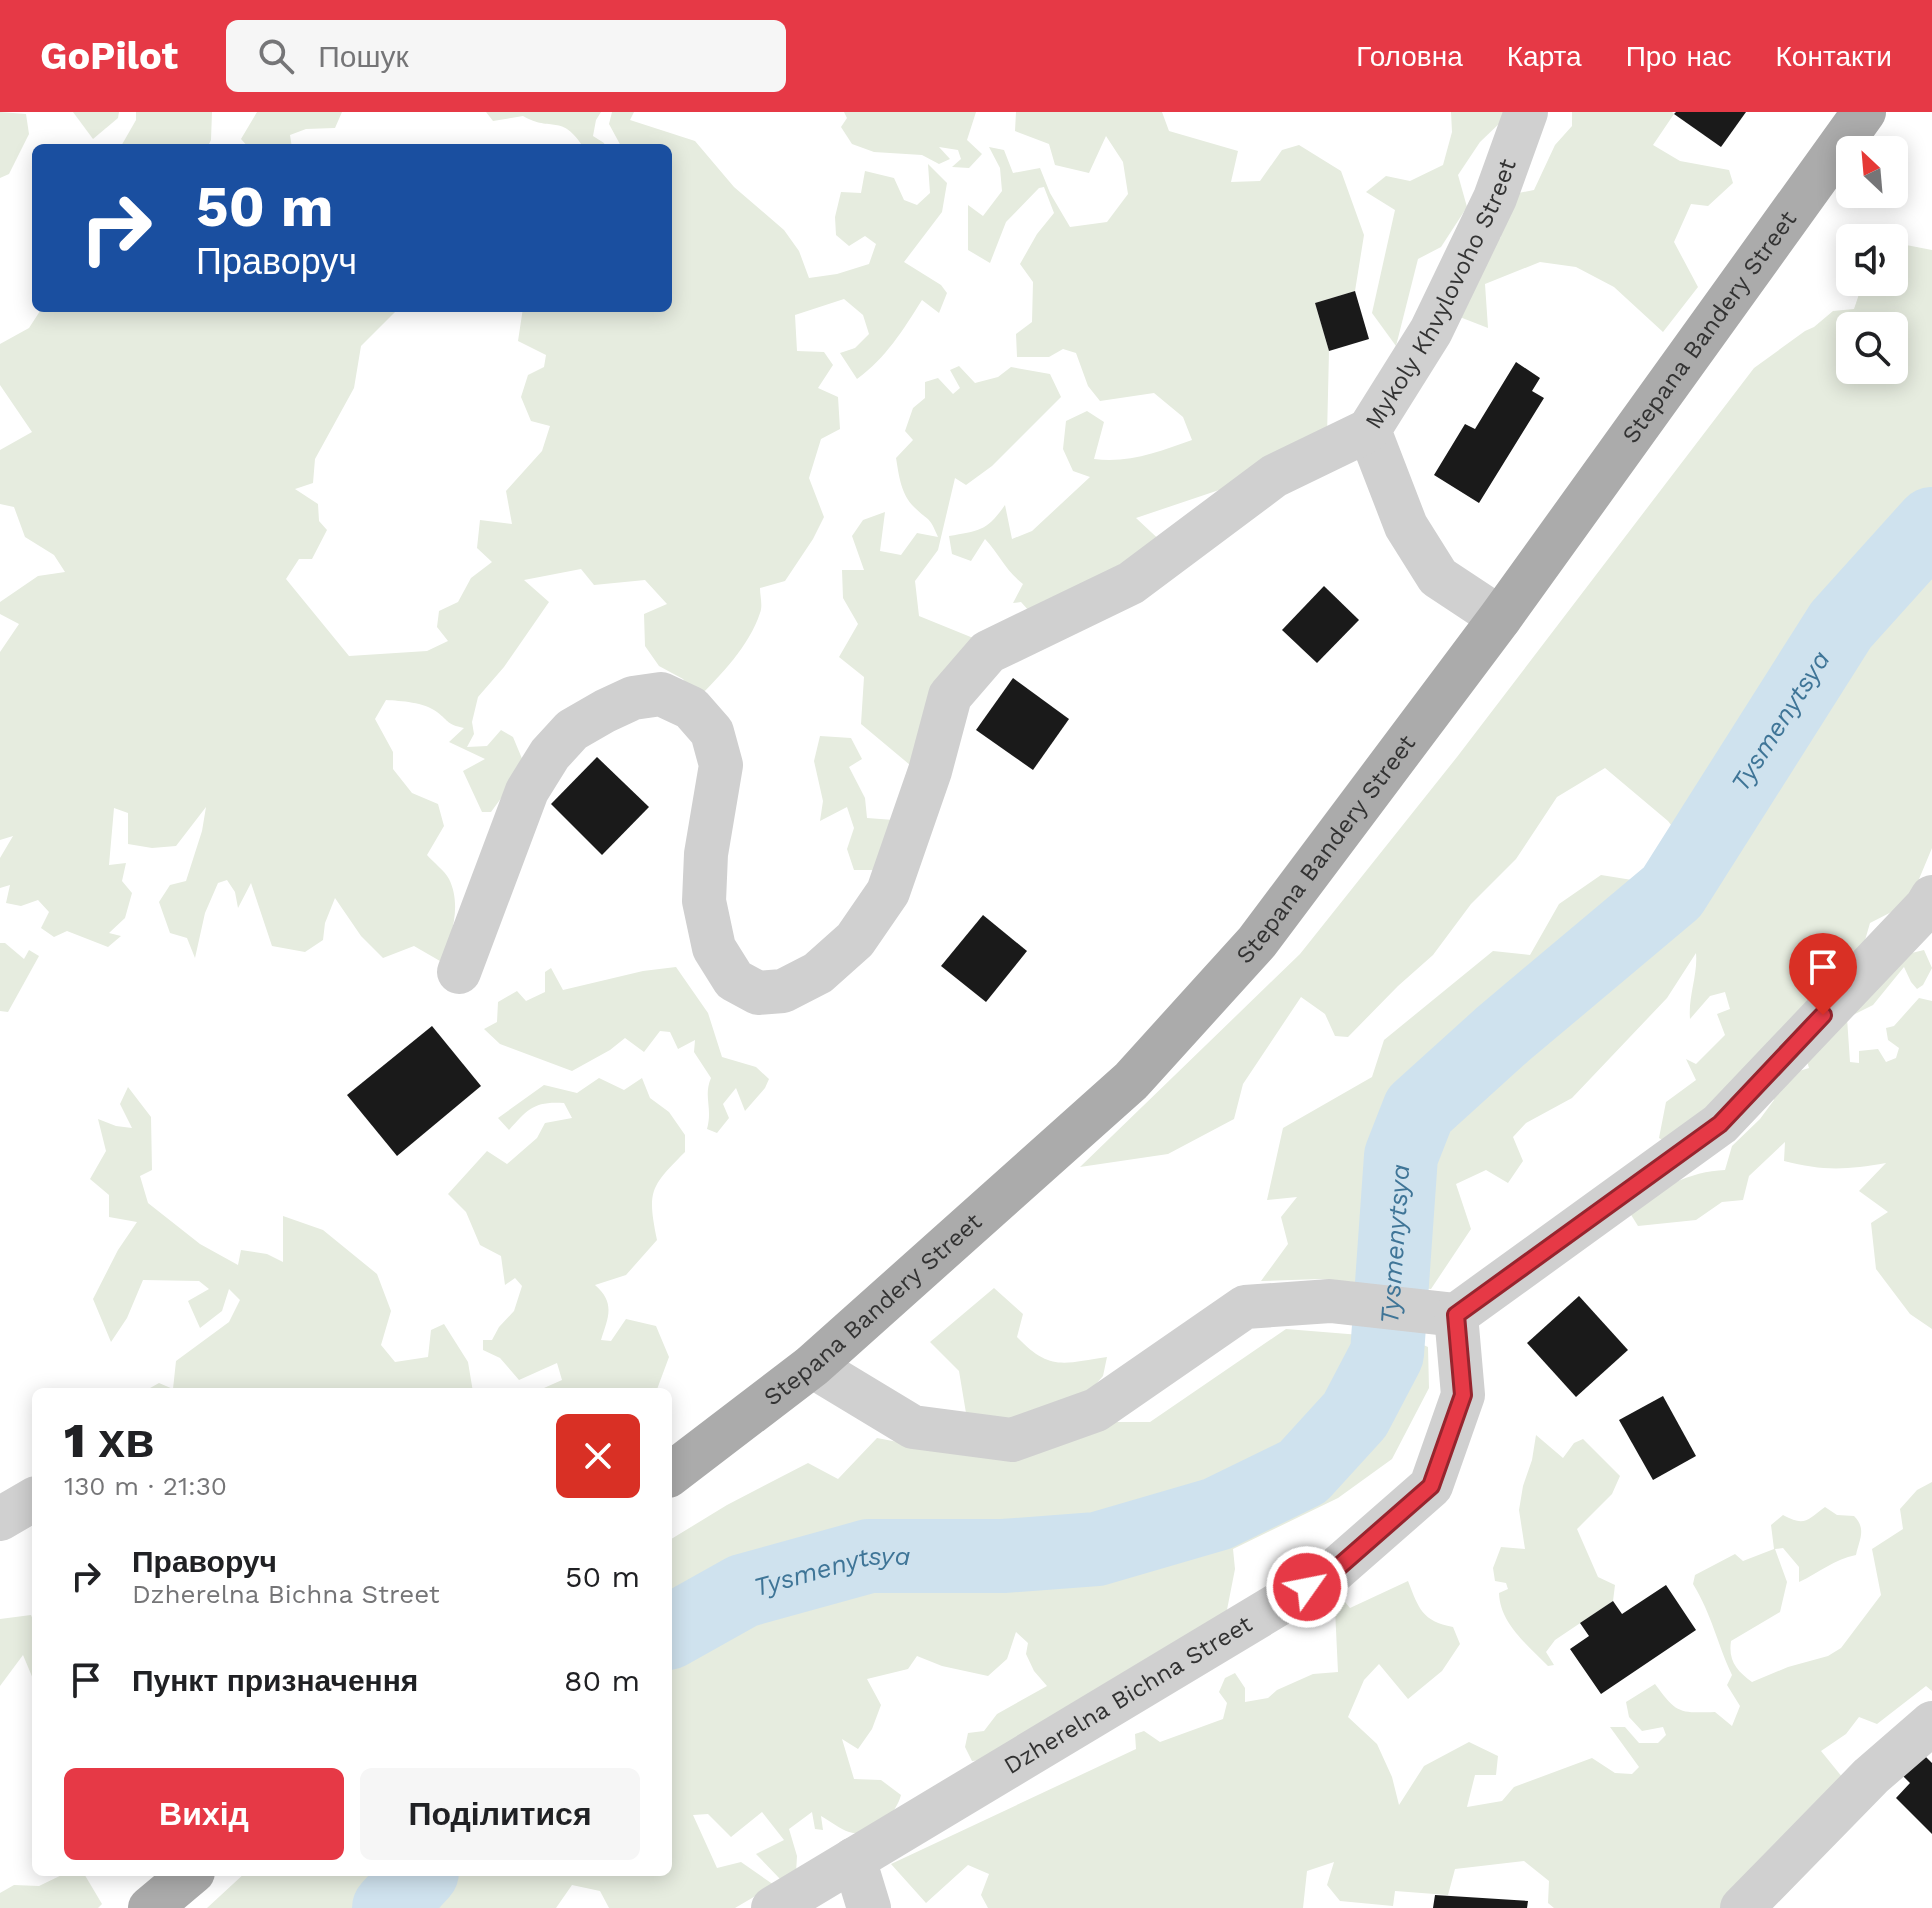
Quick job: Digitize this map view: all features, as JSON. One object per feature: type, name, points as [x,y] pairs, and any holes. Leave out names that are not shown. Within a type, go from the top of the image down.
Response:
[{"type":"main road","name":"Stepana Bandery Street","points":[[672,1473],[812,1366],[1131,1081],[1257,942],[1500,618],[1864,112]]},
{"type":"main road","points":[[150,1908],[188,1876]]},
{"type":"street","name":"Mykoly Khvylovoho Street","points":[[1500,618],[1438,577],[1406,526],[1369,430],[1431,331],[1495,198],[1526,112]]},
{"type":"street","points":[[459,972],[527,791],[550,754],[572,730],[605,711],[633,698],[661,694],[691,708],[712,732],[721,765],[706,854],[704,901],[714,948],[734,980],[758,993],[783,991],[818,973],[855,940],[888,892],[930,771],[950,696],[988,652],[1131,583],[1274,476],[1369,430]]},
{"type":"street","points":[[812,1366],[913,1427],[1012,1440],[1096,1410],[1245,1307],[1330,1301],[1456,1315],[1720,1124],[1926,907],[1932,897]]},
{"type":"street","name":"Dzherelna Bichna Street","points":[[773,1908],[1334,1571],[1431,1486],[1463,1395],[1456,1315]]},
{"type":"street","points":[[0,1519],[32,1500]]},
{"type":"street","points":[[1742,1908],[1871,1776],[1932,1723]]},
{"type":"street","points":[[854,1859],[869,1908]]},
{"type":"shaded area","points":[[0,112],[26,114],[29,134],[9,174],[0,178]]},
{"type":"shaded area","points":[[73,112],[119,112],[118,118],[93,139]]},
{"type":"shaded area","points":[[136,112],[212,112],[211,140],[209,144],[122,144],[136,120]]},
{"type":"shaded area","points":[[257,112],[342,112],[335,128],[306,129],[290,135],[291,144],[245,144],[241,139]]},
{"type":"shaded area","points":[[486,112],[601,112],[593,136],[604,144],[581,144],[569,130],[523,116],[493,121]]},
{"type":"shaded area","points":[[612,112],[634,112],[630,120],[695,141],[734,187],[784,230],[799,251],[809,278],[837,274],[869,264],[876,244],[865,236],[849,246],[836,235],[835,217],[841,192],[861,193],[865,171],[894,178],[904,200],[917,205],[930,193],[928,164],[947,183],[942,212],[904,262],[941,285],[947,293],[939,313],[922,300],[885,353],[857,379],[840,353],[855,348],[869,334],[863,315],[844,299],[795,315],[797,351],[824,352],[833,365],[818,388],[838,397],[840,429],[821,439],[809,478],[824,517],[785,581],[760,588],[760,613],[749,637],[733,659],[697,699],[683,679],[659,666],[645,646],[644,614],[667,604],[645,580],[594,585],[581,569],[524,580],[549,602],[504,667],[478,697],[472,722],[474,734],[467,747],[487,746],[501,730],[513,737],[523,761],[491,812],[482,812],[463,771],[485,759],[449,742],[464,728],[451,724],[426,706],[386,700],[375,719],[393,752],[393,769],[412,793],[438,804],[444,826],[427,855],[447,876],[455,900],[452,932],[440,961],[414,946],[383,958],[361,936],[335,898],[325,923],[323,940],[305,952],[272,946],[251,883],[238,908],[235,892],[227,880],[218,883],[205,913],[195,958],[187,938],[170,933],[159,902],[170,885],[186,881],[202,831],[206,807],[176,846],[152,848],[128,844],[128,813],[114,808],[109,865],[126,863],[122,881],[132,893],[125,918],[109,933],[121,936],[108,947],[67,931],[54,937],[41,928],[49,912],[38,900],[21,906],[6,903],[10,885],[0,888],[0,858],[13,836],[0,840],[0,652],[19,624],[0,614],[0,602],[38,576],[65,572],[54,555],[25,537],[14,507],[0,504],[0,450],[32,432],[0,385],[0,344],[29,328],[39,312],[395,312],[361,346],[354,388],[315,459],[313,483],[295,489],[318,504],[319,521],[327,530],[312,559],[299,559],[286,579],[349,656],[427,651],[448,641],[437,627],[439,611],[458,602],[471,578],[492,562],[477,548],[480,520],[512,524],[506,491],[542,451],[550,426],[531,421],[521,397],[528,375],[544,367],[546,355],[518,341],[522,312],[672,312],[672,144],[620,144],[609,124]]},
{"type":"shaded area","points":[[844,112],[976,112],[967,140],[982,154],[969,168],[952,167],[961,159],[958,150],[939,147],[950,159],[939,164],[922,155],[874,152],[852,144],[841,127],[847,118]]},
{"type":"shaded area","points":[[1016,112],[1162,112],[1169,131],[1238,151],[1231,182],[1260,181],[1282,150],[1299,145],[1341,171],[1364,235],[1355,291],[1315,303],[1329,351],[1327,436],[1225,488],[1136,518],[1166,546],[1038,621],[1021,602],[1013,603],[1023,584],[985,539],[971,561],[952,554],[949,536],[982,528],[1005,505],[1012,539],[1032,531],[1090,477],[1073,471],[1063,449],[1066,421],[1087,411],[1104,422],[1094,459],[1132,458],[1192,440],[1183,417],[1154,393],[1100,401],[1088,386],[1076,353],[1063,349],[1049,357],[1017,357],[1016,334],[1032,322],[1033,282],[1020,264],[1037,234],[1054,213],[1044,187],[1039,188],[1006,222],[990,263],[968,250],[968,205],[983,216],[1002,191],[1000,168],[989,147],[1004,150],[1013,173],[1040,168],[1050,193],[1070,227],[1107,222],[1128,194],[1123,162],[1106,136],[1089,173],[1055,165],[1049,144],[1015,131]]},
{"type":"shaded area","points":[[1451,112],[1505,112],[1504,119],[1480,142],[1458,175],[1467,207],[1441,247],[1418,259],[1396,346],[1372,313],[1395,210],[1366,192],[1386,176],[1410,181],[1443,165],[1452,132]]},
{"type":"shaded area","points":[[1572,112],[1672,112],[1674,114],[1653,145],[1680,161],[1729,170],[1733,183],[1708,206],[1691,204],[1674,242],[1698,287],[1663,332],[1614,287],[1576,267],[1540,262],[1485,284],[1488,328],[1452,314],[1471,265],[1501,237],[1496,215],[1508,195],[1534,190],[1555,145],[1572,126]]},
{"type":"shaded area","points":[[1908,245],[1932,250],[1932,848],[1909,903],[1870,923],[1857,968],[1674,1147],[1659,1138],[1666,1102],[1696,1080],[1686,1059],[1696,1064],[1725,1035],[1717,1014],[1730,1009],[1725,992],[1710,996],[1690,1019],[1696,953],[1667,998],[1572,1098],[1526,1123],[1513,1137],[1523,1161],[1508,1183],[1486,1170],[1456,1184],[1471,1229],[1431,1289],[1320,1279],[1261,1281],[1288,1244],[1281,1217],[1297,1197],[1267,1200],[1283,1128],[1372,1077],[1384,1040],[1493,951],[1530,955],[1559,904],[1601,875],[1657,884],[1687,846],[1668,821],[1605,768],[1557,797],[1516,859],[1471,904],[1433,955],[1348,1037],[1335,1036],[1325,1014],[1301,997],[1243,1084],[1234,1119],[1168,1154],[1080,1167],[1300,954],[1457,757],[1754,368],[1833,311],[1854,309],[1858,296],[1908,296]]},
{"type":"shaded area","points":[[959,366],[975,383],[998,377],[1011,367],[1050,374],[1061,397],[992,466],[966,485],[955,478],[938,550],[915,581],[919,616],[983,642],[916,770],[861,724],[864,677],[839,657],[858,624],[843,598],[842,570],[864,570],[852,536],[863,520],[885,512],[880,551],[901,555],[917,533],[938,537],[930,522],[906,496],[896,458],[913,440],[905,431],[913,408],[925,398],[925,382],[938,378],[953,394],[960,388],[950,370]]},
{"type":"shaded area","points":[[820,736],[851,738],[862,759],[849,767],[865,798],[867,818],[894,820],[875,870],[854,870],[847,849],[854,828],[847,807],[820,821],[823,801],[814,761]]},
{"type":"shaded area","points":[[0,943],[5,943],[24,959],[29,950],[39,956],[8,1012],[0,1011]]},
{"type":"shaded area","points":[[1924,950],[1932,968],[1923,985],[1917,989],[1904,967],[1873,1005],[1847,1018],[1850,1062],[1859,1063],[1859,1051],[1878,1049],[1886,1062],[1896,1058],[1899,1048],[1888,1040],[1886,1028],[1894,1026],[1919,998],[1932,1001],[1932,1329],[1910,1314],[1876,1269],[1871,1223],[1888,1212],[1859,1191],[1886,1163],[1859,1167],[1810,1167],[1784,1161],[1785,1142],[1749,1176],[1743,1200],[1722,1202],[1696,1220],[1638,1226],[1628,1210],[1686,1178],[1725,1170],[1732,1146],[1760,1119],[1774,1100],[1769,1088],[1776,1078],[1809,1068],[1802,1044],[1879,961]]},
{"type":"shaded area","points":[[676,967],[708,1013],[722,1057],[756,1067],[769,1079],[745,1111],[736,1088],[723,1104],[729,1118],[717,1133],[707,1129],[711,1078],[694,1052],[695,1040],[678,1049],[670,1032],[660,1031],[644,1052],[625,1038],[572,1071],[500,1044],[484,1029],[497,1022],[498,1002],[517,991],[526,1001],[545,992],[545,972],[551,968],[563,990],[643,971]]},
{"type":"shaded area","points":[[599,1078],[624,1090],[642,1078],[650,1098],[669,1112],[685,1135],[685,1152],[664,1174],[654,1191],[652,1210],[657,1240],[626,1275],[595,1285],[608,1305],[608,1318],[601,1340],[611,1341],[626,1319],[656,1326],[669,1357],[657,1388],[544,1388],[562,1380],[557,1363],[519,1380],[500,1358],[483,1350],[483,1340],[492,1340],[514,1311],[522,1286],[515,1278],[505,1285],[501,1256],[480,1245],[466,1212],[448,1194],[487,1151],[507,1164],[537,1138],[545,1123],[572,1118],[564,1103],[545,1103],[532,1108],[509,1130],[498,1118],[544,1085],[577,1093]]},
{"type":"shaded area","points":[[128,1087],[151,1117],[152,1170],[140,1176],[148,1203],[200,1244],[238,1265],[241,1250],[267,1254],[283,1262],[283,1216],[323,1230],[377,1274],[391,1311],[381,1345],[395,1362],[428,1357],[431,1330],[444,1324],[468,1362],[472,1388],[173,1388],[176,1361],[229,1322],[240,1300],[229,1289],[222,1311],[200,1328],[188,1301],[209,1289],[199,1281],[143,1280],[127,1318],[111,1342],[93,1299],[118,1250],[137,1222],[109,1217],[109,1195],[90,1179],[106,1151],[98,1119],[132,1128],[120,1104]]},
{"type":"shaded area","points":[[994,1288],[1023,1314],[1017,1337],[1039,1356],[1068,1363],[1107,1357],[1103,1376],[1090,1391],[1099,1422],[1150,1422],[1286,1329],[1410,1339],[1428,1347],[1429,1388],[1392,1459],[1338,1498],[1233,1549],[1235,1569],[1225,1620],[982,1760],[972,1761],[965,1747],[968,1733],[984,1731],[997,1714],[1047,1686],[1034,1671],[1026,1654],[1028,1643],[1016,1632],[1007,1659],[988,1676],[942,1666],[917,1656],[908,1669],[867,1679],[881,1705],[872,1729],[858,1749],[842,1739],[854,1779],[881,1780],[901,1795],[894,1810],[874,1829],[857,1833],[846,1831],[821,1816],[823,1830],[815,1829],[812,1812],[789,1829],[797,1856],[796,1873],[781,1880],[756,1854],[784,1840],[762,1812],[731,1837],[708,1814],[693,1815],[717,1868],[741,1862],[774,1885],[735,1908],[609,1908],[600,1891],[572,1885],[556,1908],[207,1908],[242,1876],[672,1876],[672,1539],[727,1505],[808,1463],[838,1479],[877,1438],[955,1453],[966,1413],[959,1371],[930,1342]]},
{"type":"shaded area","points":[[159,1383],[171,1388],[150,1388]]},
{"type":"shaded area","points":[[1536,1435],[1563,1458],[1574,1443],[1583,1439],[1620,1476],[1612,1494],[1577,1529],[1598,1577],[1615,1585],[1613,1601],[1555,1640],[1546,1652],[1554,1665],[1548,1666],[1524,1642],[1504,1615],[1499,1593],[1508,1589],[1506,1583],[1495,1581],[1493,1568],[1501,1547],[1525,1549],[1519,1510]]},
{"type":"shaded area","points":[[1932,1482],[1932,1691],[1926,1686],[1877,1724],[1859,1717],[1846,1734],[1821,1751],[1847,1783],[1732,1908],[1554,1908],[1548,1903],[1549,1881],[1524,1861],[1455,1869],[1448,1895],[1395,1891],[1393,1906],[1340,1901],[1327,1885],[1334,1862],[1307,1871],[1303,1908],[988,1908],[981,1895],[989,1874],[968,1865],[926,1903],[891,1864],[1136,1749],[1135,1734],[1144,1731],[1160,1742],[1223,1719],[1227,1703],[1219,1692],[1225,1678],[1235,1673],[1245,1688],[1245,1702],[1268,1698],[1277,1690],[1313,1674],[1338,1672],[1335,1609],[1345,1602],[1350,1608],[1408,1581],[1423,1612],[1434,1621],[1453,1627],[1460,1644],[1442,1671],[1408,1699],[1379,1664],[1364,1680],[1348,1717],[1377,1744],[1392,1777],[1399,1805],[1424,1766],[1469,1742],[1498,1756],[1496,1775],[1475,1775],[1467,1807],[1502,1801],[1514,1787],[1592,1758],[1615,1773],[1632,1774],[1639,1767],[1610,1727],[1625,1727],[1639,1743],[1658,1743],[1666,1735],[1663,1727],[1642,1731],[1629,1717],[1626,1702],[1655,1684],[1680,1710],[1715,1712],[1732,1726],[1740,1706],[1727,1685],[1732,1675],[1693,1584],[1695,1575],[1735,1554],[1743,1561],[1774,1549],[1771,1525],[1783,1515],[1801,1521],[1825,1507],[1837,1515],[1854,1516],[1861,1530],[1856,1555],[1799,1582],[1799,1567],[1783,1548],[1775,1549],[1787,1582],[1780,1612],[1731,1641],[1735,1665],[1752,1682],[1788,1667],[1828,1656],[1841,1648],[1881,1595],[1872,1549],[1903,1529],[1900,1509],[1917,1490]]},
{"type":"shaded area","points":[[31,1615],[32,1618],[32,1676],[23,1655],[0,1686],[0,1619]]},
{"type":"shaded area","points":[[60,1876],[85,1876],[102,1904],[98,1908],[0,1908],[0,1893],[14,1885],[39,1886]]},
{"type":"building","points":[[1746,112],[1721,147],[1674,114]]},
{"type":"building","points":[[1355,291],[1369,339],[1329,351],[1315,303]]},
{"type":"building","points":[[1516,362],[1540,378],[1532,391],[1544,398],[1479,503],[1434,475],[1465,424],[1475,429]]},
{"type":"building","points":[[1324,586],[1359,620],[1317,663],[1282,630]]},
{"type":"building","points":[[1013,678],[1069,719],[1033,770],[976,730]]},
{"type":"building","points":[[597,757],[649,807],[602,855],[551,804]]},
{"type":"building","points":[[983,915],[1027,951],[986,1002],[941,966]]},
{"type":"building","points":[[432,1026],[481,1086],[397,1156],[347,1095]]},
{"type":"building","points":[[1579,1296],[1628,1350],[1576,1397],[1527,1343]]},
{"type":"building","points":[[1663,1396],[1696,1456],[1653,1480],[1619,1420]]},
{"type":"building","points":[[1666,1585],[1696,1630],[1601,1694],[1570,1649],[1589,1636],[1580,1623],[1613,1601],[1622,1614]]},
{"type":"building","points":[[1923,1754],[1932,1763],[1932,1834],[1896,1798],[1910,1783],[1902,1775]]},
{"type":"building","points":[[1435,1895],[1528,1901],[1527,1908],[1433,1908]]},
{"type":"waterway","name":"Tysmenytsya","points":[[672,1631],[743,1591],[869,1556],[1003,1556],[1097,1549],[1217,1514],[1303,1472],[1355,1415],[1387,1354],[1401,1156],[1419,1110],[1503,1034],[1672,892],[1841,625],[1932,524]]},
{"type":"waterway","name":"Tysmenytsya","points":[[389,1908],[418,1876]]},
{"type":"route","points":[[1307,1587],[1334,1571],[1431,1486],[1463,1395],[1456,1315],[1720,1124],[1823,1015]]}]
